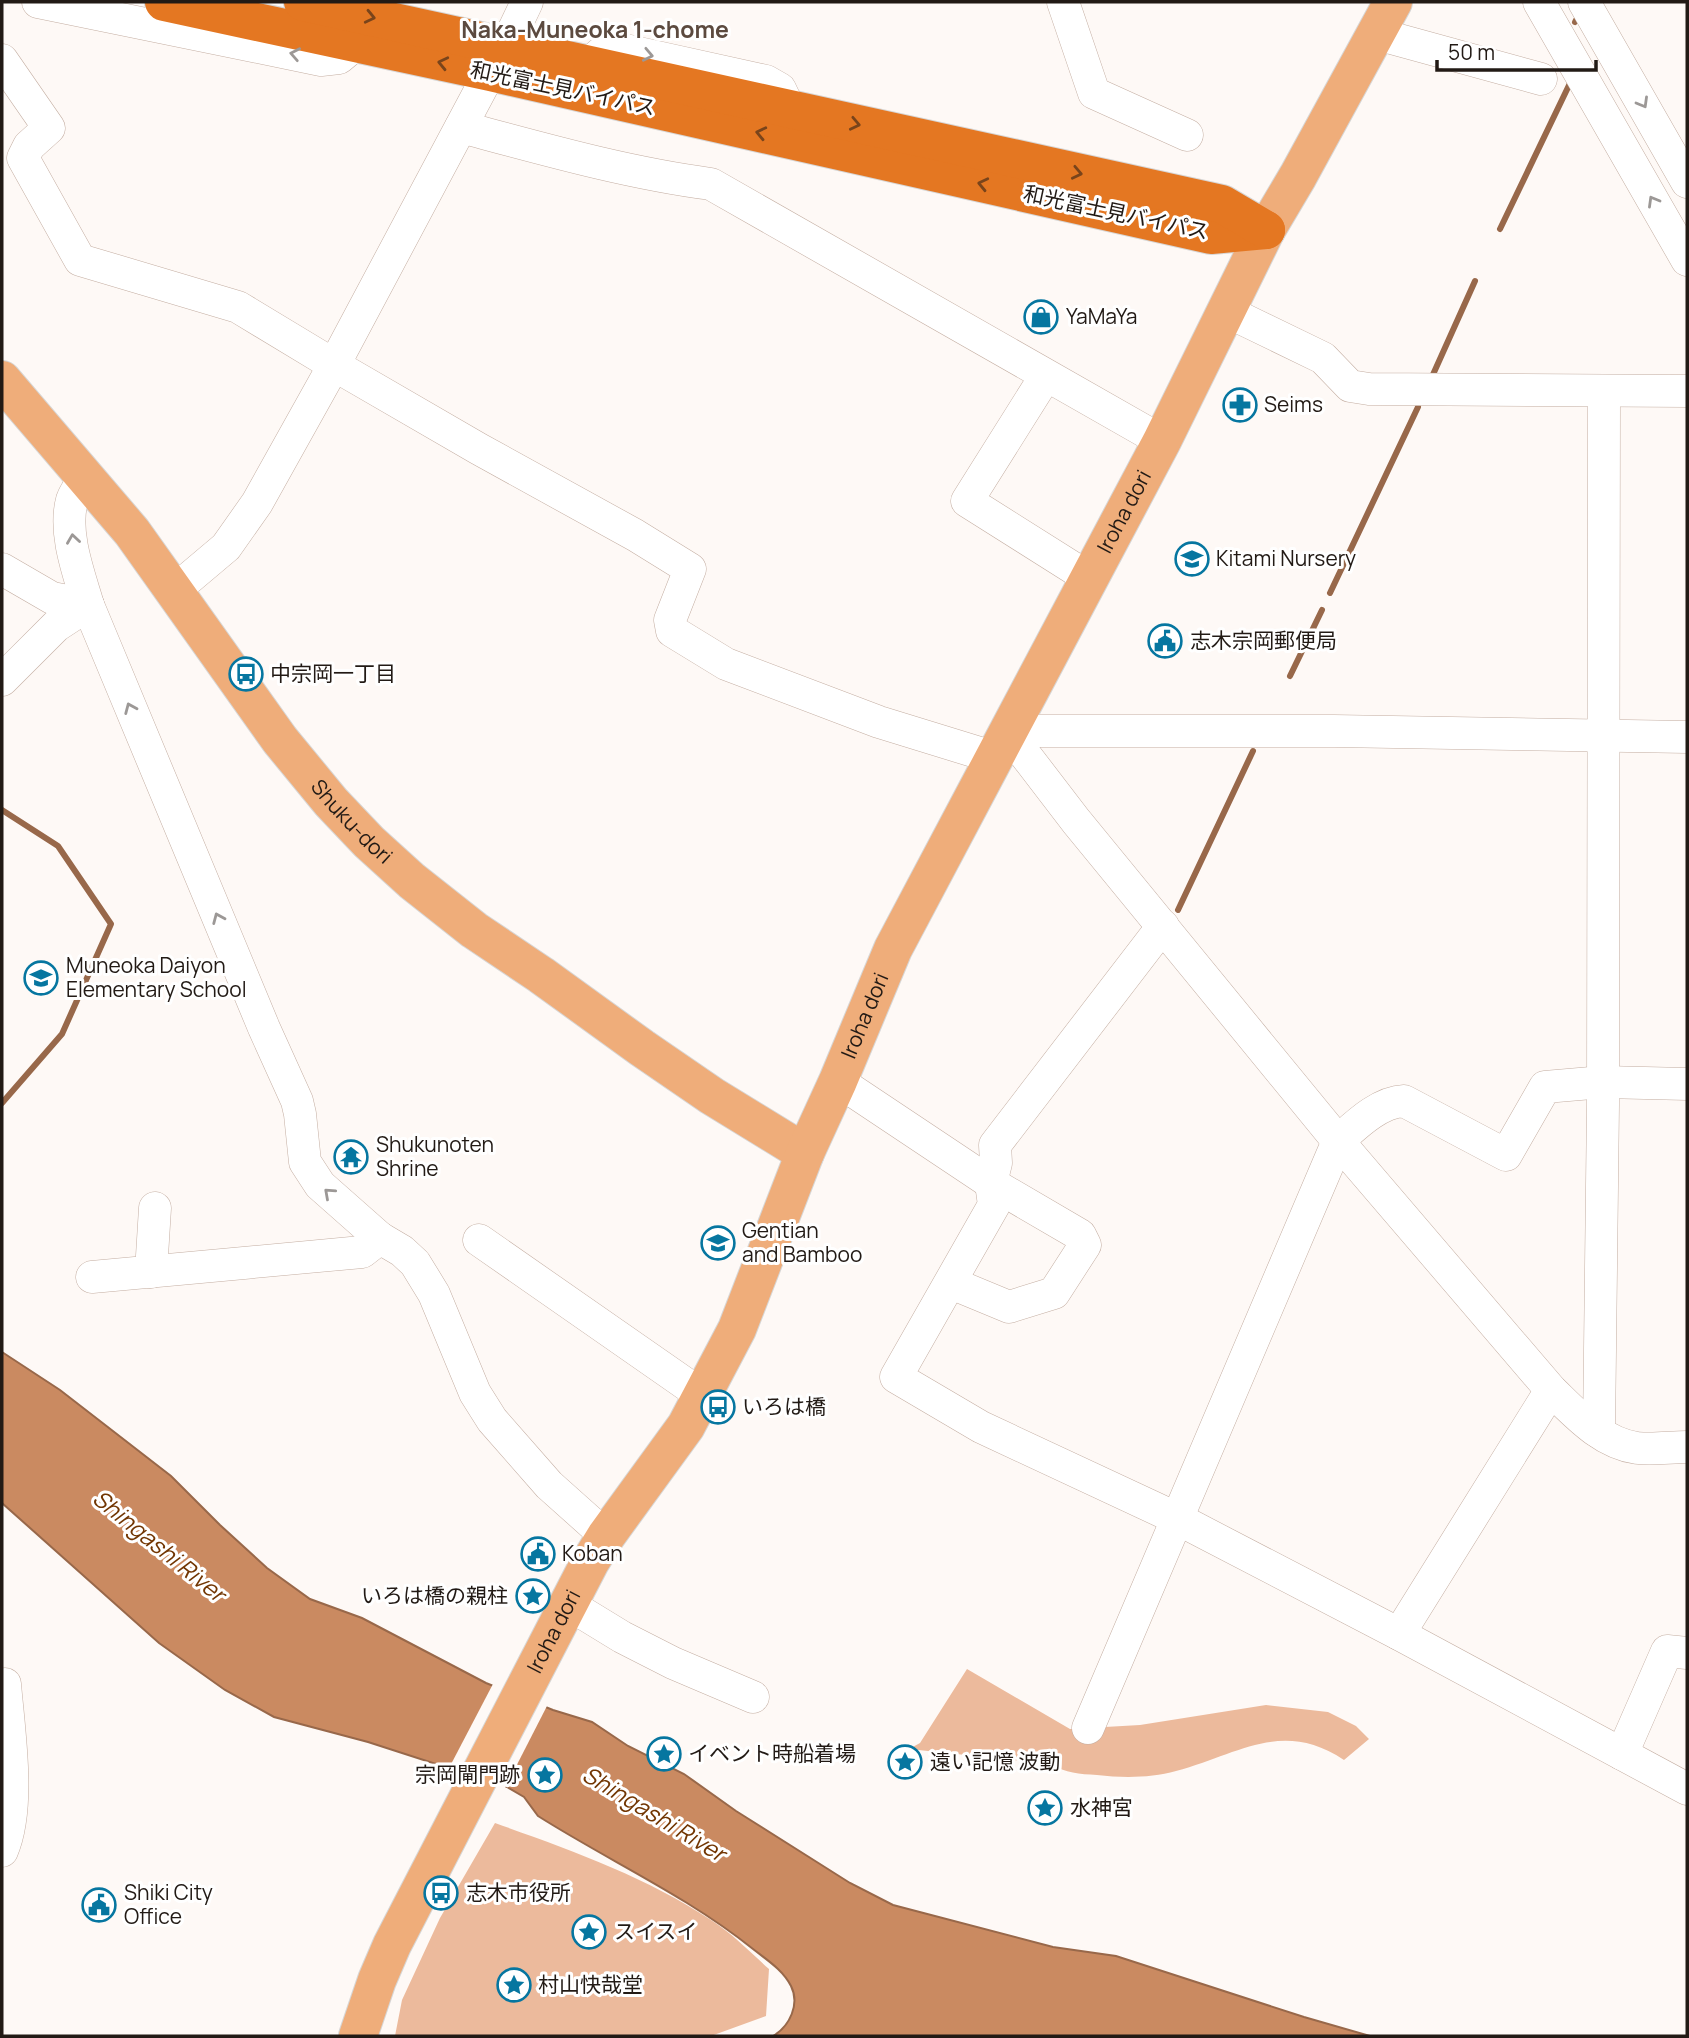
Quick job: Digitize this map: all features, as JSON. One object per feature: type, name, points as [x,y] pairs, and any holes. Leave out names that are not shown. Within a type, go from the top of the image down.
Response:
[{"type":"highway","name":"和光富士見バイパス","points":[[164,2],[357,43],[498,60],[587,66],[1222,204],[1266,230]]},
{"type":"highway","name":"和光富士見バイパス","points":[[303,2],[498,60],[1211,235],[1266,230]]},
{"type":"main road","name":"Iroha dori","points":[[358,2036],[392,1945],[561,1616],[606,1536],[667,1454],[703,1396],[737,1329],[805,1153],[893,949],[1162,441],[1266,230],[1385,18]]},
{"type":"main road","name":"Shuku-dori","points":[[2,380],[87,476],[132,532],[246,694],[305,771],[360,832],[406,875],[474,930],[642,1048],[805,1153]]},
{"type":"street","points":[[38,2],[321,60],[339,58],[357,43]]},
{"type":"street","points":[[175,590],[226,547],[257,503],[334,365],[527,2]]},
{"type":"street","points":[[1063,2],[1094,93],[1187,135]]},
{"type":"street","points":[[1539,2],[1687,260]]},
{"type":"street","points":[[1584,2],[1687,182]]},
{"type":"street","points":[[1385,18],[1541,79]]},
{"type":"street","points":[[2,60],[49,128],[29,146],[23,158],[80,260],[238,307],[690,569],[670,620],[672,631],[726,664],[879,722],[1001,745],[1323,731],[1687,737]]},
{"type":"street","points":[[461,127],[685,181],[711,184],[1045,377],[1162,441]]},
{"type":"street","points":[[1226,311],[1323,358],[1350,386],[1369,389],[1687,391]]},
{"type":"street","points":[[1045,377],[967,501],[1089,578]]},
{"type":"street","points":[[1599,1432],[1603,1082],[1604,392]]},
{"type":"street","points":[[87,476],[72,499],[71,534],[88,605],[296,1101],[305,1162],[320,1185],[380,1238],[402,1251],[415,1263],[447,1320],[475,1393],[501,1431],[550,1485],[606,1536]]},
{"type":"street","points":[[2,569],[52,598],[88,605]]},
{"type":"street","points":[[2,680],[56,626],[88,605]]},
{"type":"street","points":[[1001,745],[1076,821],[1338,1141],[1551,1390],[1586,1424],[1609,1438],[1636,1448],[1687,1447]]},
{"type":"street","points":[[1163,926],[995,1145],[996,1163],[991,1183],[994,1205],[896,1377],[981,1427],[1176,1518],[1399,1633],[1687,1789]]},
{"type":"street","points":[[838,1081],[991,1183],[1080,1235],[1085,1245],[1054,1293],[1009,1307],[951,1283]]},
{"type":"street","points":[[1088,1728],[1338,1141],[1357,1123],[1392,1101],[1404,1101],[1506,1154],[1545,1087],[1603,1082],[1687,1084]]},
{"type":"street","points":[[151,1272],[155,1208]]},
{"type":"street","points":[[92,1277],[362,1252],[380,1238]]},
{"type":"street","points":[[479,1240],[703,1396]]},
{"type":"street","points":[[1399,1633],[1551,1390]]},
{"type":"street","points":[[561,1616],[622,1637],[673,1663],[753,1697]]},
{"type":"street","points":[[1622,1754],[1667,1651],[1687,1653]]},
{"type":"street","points":[[2,1688],[5,1684],[12,1802],[8,1838],[2,1851]]},
{"type":"shaded area","points":[[967,1669],[1070,1729],[1140,1725],[1266,1705],[1328,1712],[1356,1726],[1369,1739],[1344,1760],[1322,1748],[1300,1742],[1280,1741],[1240,1749],[1176,1771],[1137,1777],[1078,1773],[1051,1764],[909,1749],[920,1743]]},
{"type":"shaded area","points":[[495,1823],[633,1877],[686,1904],[719,1925],[769,1969],[766,2016],[711,2036],[395,2036],[402,2000],[440,1918]]},
{"type":"water","name":"Shingashi River","points":[[2,1352],[60,1390],[171,1476],[267,1568],[310,1599],[362,1618],[486,1683],[553,1710],[592,1722],[628,1746],[684,1774],[736,1811],[850,1883],[893,1905],[1053,1947],[1116,1956],[1370,2036],[773,2036],[789,2021],[794,2007],[794,1993],[779,1970],[702,1912],[538,1816],[524,1797],[507,1787],[368,1742],[274,1717],[225,1690],[159,1643],[2,1503]]},
{"type":"pier","points":[[494,1682],[548,1704],[504,1790],[448,1770]]},
{"type":"waterway","points":[[1500,229],[1572,79]]},
{"type":"waterway","points":[[1431,379],[1475,281]]},
{"type":"waterway","points":[[1330,593],[1418,407]]},
{"type":"waterway","points":[[1290,676],[1322,610]]},
{"type":"waterway","points":[[1178,910],[1253,751]]},
{"type":"waterway","points":[[2,810],[58,846],[111,924],[62,1034],[2,1103]]},
{"type":"place","name":"YaMaYa","points":[[1041,317]]},
{"type":"place","name":"Seims","points":[[1240,405]]},
{"type":"place","name":"Kitami Nursery","points":[[1192,559]]},
{"type":"place","name":"志木宗岡郵便局","points":[[1165,641]]},
{"type":"place","name":"中宗岡一丁目","points":[[246,674]]},
{"type":"place","name":"Muneoka Daiyon Elementary School","points":[[41,978]]},
{"type":"place","name":"Shukunoten Shrine","points":[[351,1157]]},
{"type":"place","name":"Gentian and Bamboo","points":[[718,1243]]},
{"type":"place","name":"いろは橋","points":[[718,1407]]},
{"type":"place","name":"Koban","points":[[538,1554]]},
{"type":"place","name":"いろは橋の親柱","points":[[533,1596]]},
{"type":"place","name":"イベント時船着場","points":[[664,1754]]},
{"type":"place","name":"遠い記憶 波動","points":[[905,1762]]},
{"type":"place","name":"宗岡閘門跡","points":[[545,1775]]},
{"type":"place","name":"水神宮","points":[[1045,1808]]},
{"type":"place","name":"志木市役所","points":[[441,1893]]},
{"type":"place","name":"Shiki City Office","points":[[99,1905]]},
{"type":"place","name":"スイスイ","points":[[589,1932]]},
{"type":"place","name":"村山快哉堂","points":[[514,1985]]},
{"type":"district","name":"Naka-Muneoka 1-chome","points":[[595,30]]}]
